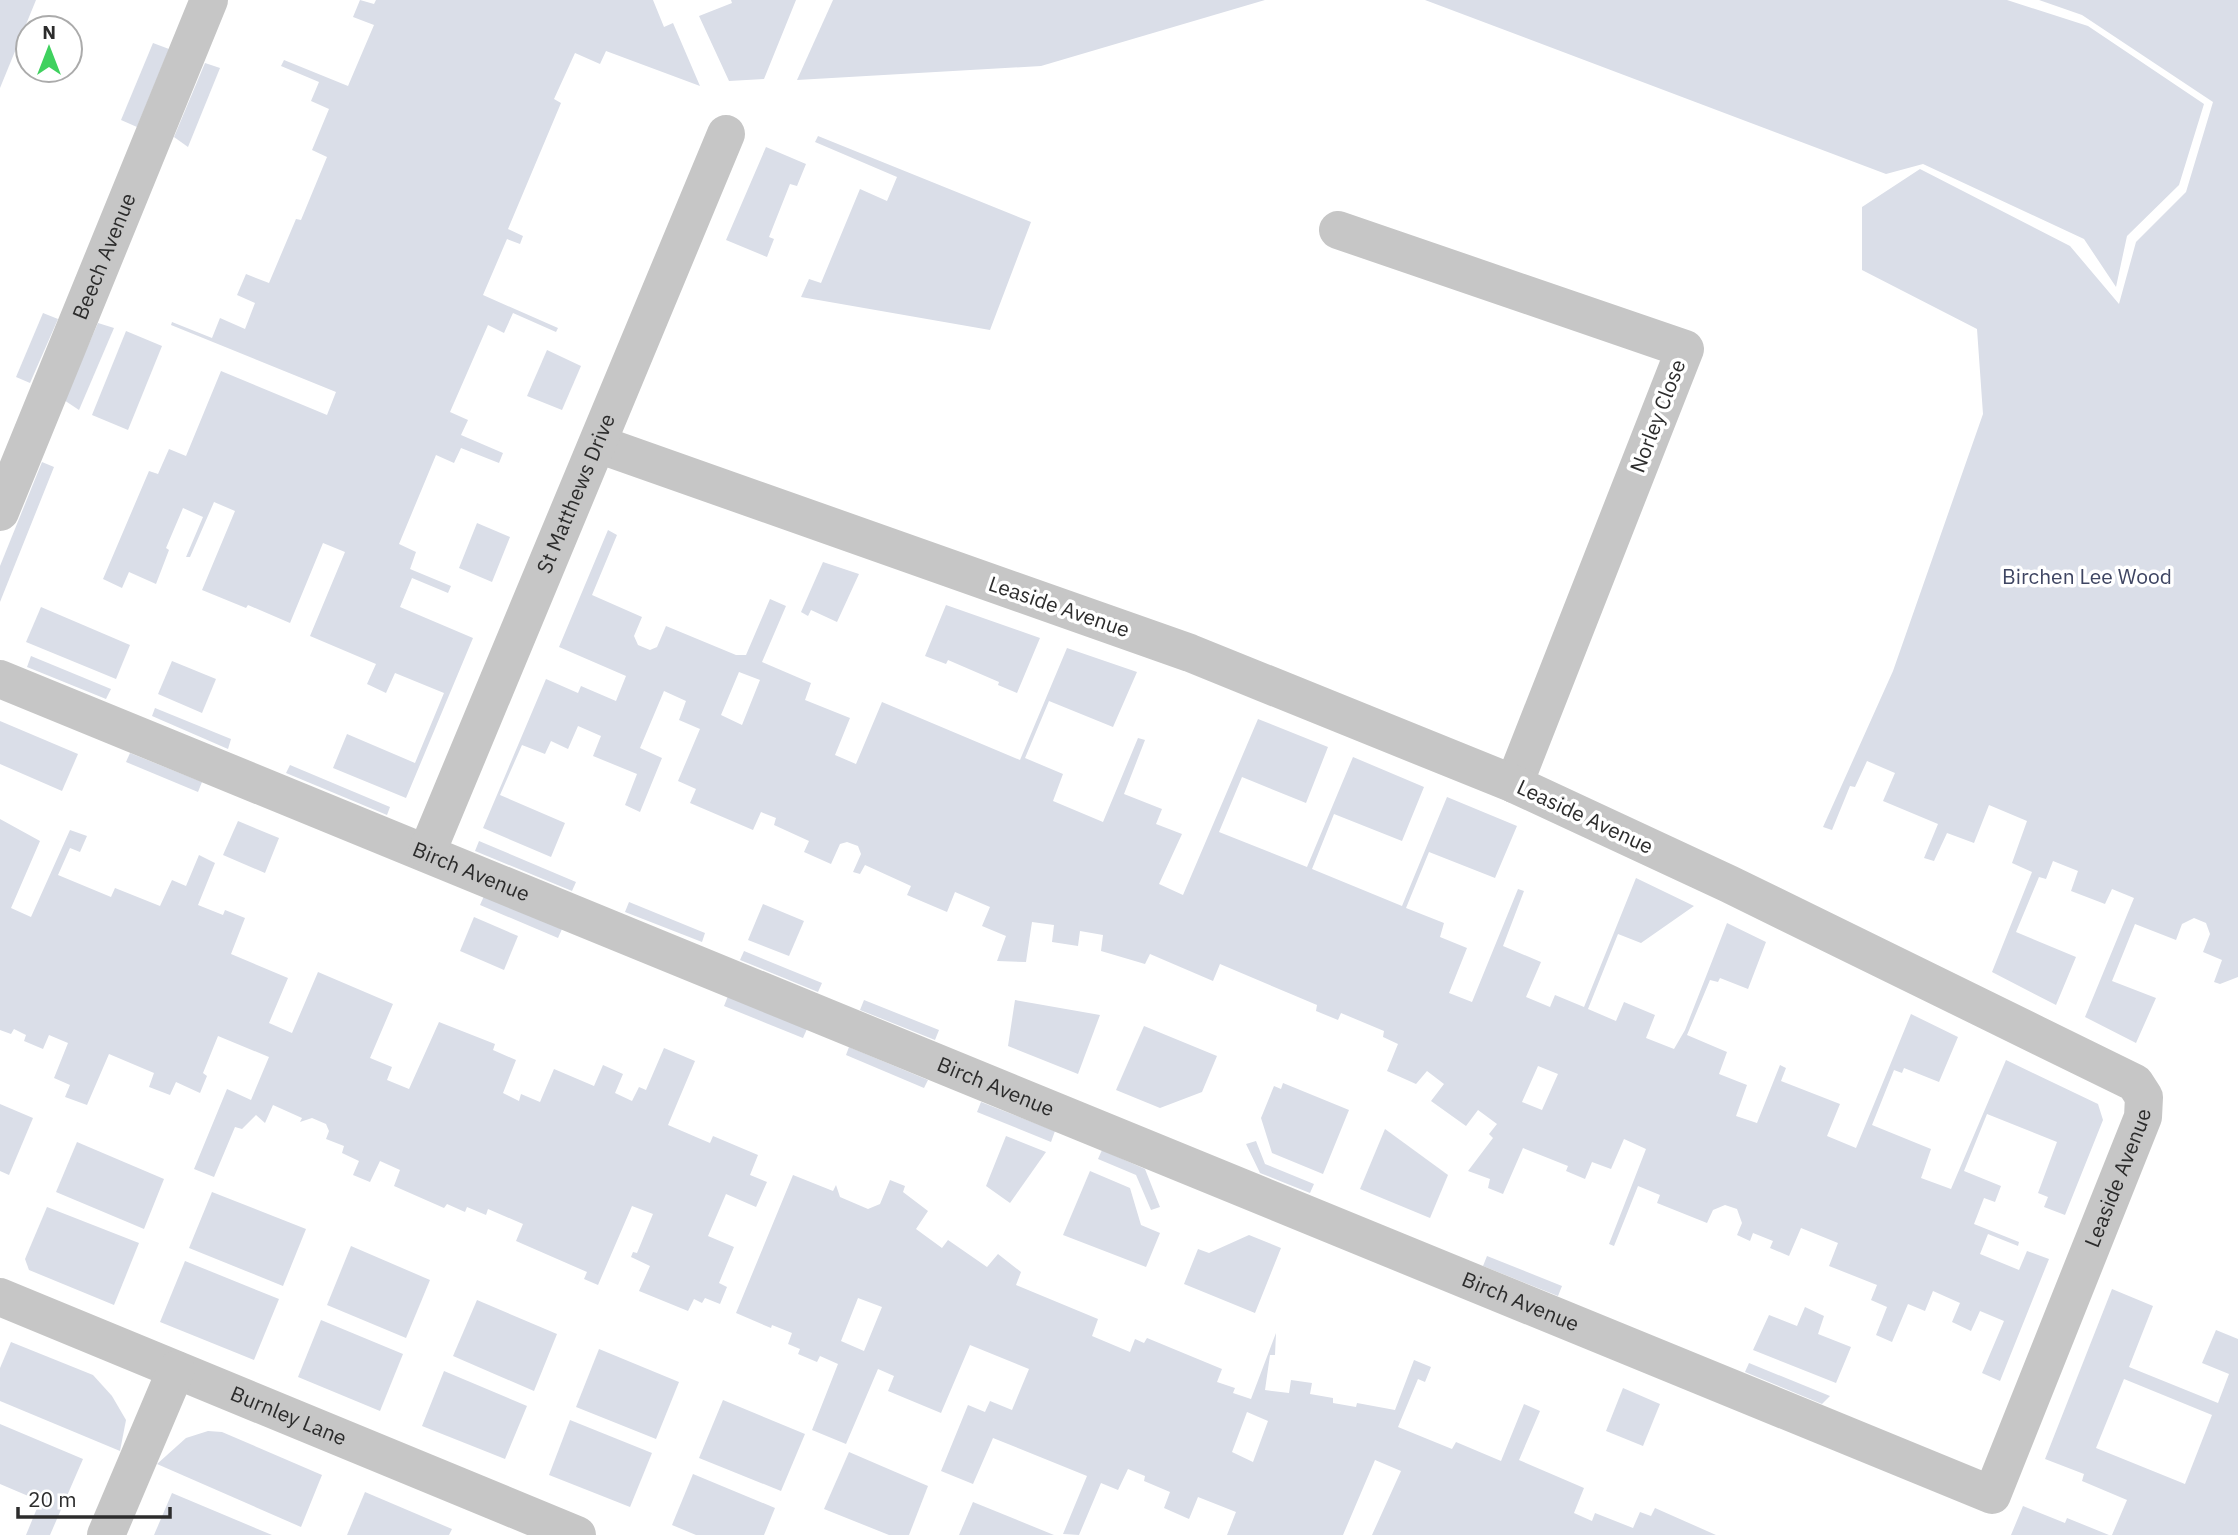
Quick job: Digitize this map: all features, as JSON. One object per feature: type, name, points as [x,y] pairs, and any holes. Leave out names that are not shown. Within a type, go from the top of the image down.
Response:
[{"type":"street","name":"Beech Avenue","points":[[0,512],[209,0]]},
{"type":"street","name":"St Matthews Drive","points":[[427,852],[726,134]]},
{"type":"street","name":"Norley Close","points":[[1338,230],[1685,349],[1514,784]]},
{"type":"street","name":"Leaside Avenue","points":[[598,444],[1190,653],[1514,784],[1741,889],[2136,1083],[2144,1097],[2143,1117],[1992,1495]]},
{"type":"street","name":"Birch Avenue","points":[[0,679],[1992,1495]]},
{"type":"street","name":"Burnley Lane","points":[[0,1297],[578,1535]]},
{"type":"street","points":[[106,1535],[176,1370]]},
{"type":"green space","points":[[0,0],[36,0],[30,14],[14,14],[14,54],[0,88]]},
{"type":"green space","points":[[360,0],[374,4],[376,0],[653,0],[664,27],[673,23],[700,86],[606,51],[600,64],[575,53],[554,99],[561,103],[508,229],[523,236],[520,244],[507,239],[483,295],[558,328],[556,332],[513,313],[504,333],[488,325],[450,412],[468,420],[461,435],[503,453],[499,463],[461,448],[454,463],[436,455],[399,544],[416,552],[410,569],[451,586],[448,593],[412,578],[400,607],[473,638],[406,798],[333,768],[347,734],[415,763],[444,693],[395,673],[386,693],[367,684],[376,664],[310,636],[345,552],[323,543],[290,623],[248,605],[246,608],[202,590],[235,511],[214,502],[190,557],[186,557],[203,517],[183,508],[166,548],[169,550],[156,584],[129,572],[122,588],[103,579],[149,471],[158,474],[169,449],[186,456],[221,371],[327,415],[336,392],[171,325],[172,322],[212,338],[220,318],[245,329],[255,303],[237,295],[246,274],[269,283],[296,219],[301,220],[327,157],[312,150],[329,109],[311,101],[319,82],[281,66],[284,60],[348,86],[374,25],[353,17]]},
{"type":"green space","points":[[731,0],[796,0],[764,79],[729,81],[699,16],[732,3]]},
{"type":"green space","points":[[833,0],[1265,0],[1041,66],[797,80]]},
{"type":"green space","points":[[1425,0],[2007,0],[2088,26],[2204,104],[2179,185],[2127,236],[2116,287],[2084,239],[1923,164],[1886,174]]},
{"type":"green space","name":"Birchen Lee Wood","points":[[2039,0],[2238,0],[2238,977],[2220,984],[2214,982],[2222,960],[2203,952],[2210,934],[2206,923],[2194,918],[2182,924],[2176,940],[2135,924],[2112,981],[2156,998],[2136,1043],[2085,1017],[2134,898],[2112,889],[2105,904],[2071,891],[2078,871],[2053,861],[2046,879],[2039,877],[2016,932],[2076,957],[2056,1005],[1992,972],[2032,872],[2012,863],[2027,821],[1989,805],[1974,843],[1947,833],[1934,861],[1924,858],[1938,824],[1883,801],[1895,773],[1867,761],[1855,787],[1850,786],[1832,830],[1823,827],[1893,671],[1983,414],[1977,329],[1862,270],[1862,207],[1920,169],[2070,246],[2119,304],[2136,242],[2186,192],[2213,102],[2082,15]]},
{"type":"green space","points":[[153,43],[169,49],[137,127],[121,120]]},
{"type":"green space","points":[[205,63],[220,68],[188,147],[174,137]]},
{"type":"green space","points":[[818,136],[1031,222],[990,330],[801,297],[809,279],[821,283],[860,189],[887,201],[897,177],[815,142]]},
{"type":"green space","points":[[766,147],[806,164],[797,186],[790,184],[769,237],[774,239],[767,257],[726,240]]},
{"type":"green space","points":[[43,313],[58,319],[30,383],[16,377]]},
{"type":"green space","points":[[98,323],[114,328],[79,410],[64,400]]},
{"type":"green space","points":[[126,331],[162,346],[128,430],[92,415]]},
{"type":"green space","points":[[547,350],[581,366],[562,410],[527,396]]},
{"type":"green space","points":[[42,462],[54,467],[0,602],[0,566]]},
{"type":"green space","points":[[477,523],[510,537],[492,582],[459,568]]},
{"type":"green space","points":[[608,530],[617,535],[592,595],[642,617],[634,636],[638,645],[650,650],[657,647],[666,626],[736,655],[746,655],[770,599],[786,606],[762,662],[811,683],[805,700],[850,718],[835,755],[856,764],[882,702],[1020,760],[1067,648],[1137,672],[1113,727],[1049,701],[1025,758],[1063,774],[1053,801],[1103,822],[1138,738],[1145,740],[1124,794],[1162,809],[1156,824],[1182,834],[1159,884],[1183,895],[1258,719],[1328,747],[1306,803],[1242,777],[1219,832],[1307,867],[1353,757],[1424,787],[1402,841],[1334,814],[1312,869],[1402,906],[1447,797],[1517,826],[1495,878],[1429,852],[1406,908],[1444,923],[1440,937],[1467,948],[1449,993],[1472,1002],[1518,889],[1524,891],[1503,946],[1541,962],[1526,997],[1550,1007],[1555,995],[1584,1007],[1636,878],[1694,906],[1641,943],[1618,934],[1588,1009],[1616,1021],[1624,1002],[1655,1015],[1646,1038],[1674,1049],[1685,1030],[1727,923],[1766,942],[1748,989],[1720,978],[1718,982],[1710,980],[1687,1035],[1727,1052],[1719,1074],[1747,1085],[1736,1116],[1757,1123],[1780,1065],[1786,1068],[1781,1081],[1840,1104],[1827,1136],[1856,1148],[1911,1014],[1958,1037],[1939,1082],[1904,1068],[1902,1073],[1894,1070],[1872,1125],[1931,1149],[1921,1178],[1951,1189],[2006,1060],[2098,1104],[2103,1120],[2065,1215],[2044,1207],[2048,1197],[2038,1193],[2057,1142],[1987,1114],[1964,1171],[2001,1186],[1995,1202],[1984,1198],[1974,1224],[2019,1242],[2018,1246],[1988,1234],[1980,1254],[2019,1270],[2027,1251],[2049,1259],[2000,1381],[1982,1373],[2004,1321],[1980,1311],[1971,1331],[1952,1322],[1960,1303],[1933,1291],[1925,1311],[1908,1304],[1892,1342],[1876,1335],[1887,1307],[1871,1300],[1877,1285],[1829,1266],[1838,1243],[1801,1228],[1789,1256],[1770,1248],[1773,1241],[1753,1233],[1750,1241],[1737,1235],[1742,1223],[1737,1209],[1725,1205],[1713,1210],[1707,1223],[1657,1203],[1660,1195],[1638,1186],[1614,1246],[1609,1244],[1646,1149],[1624,1139],[1611,1169],[1592,1162],[1585,1179],[1566,1171],[1568,1166],[1523,1148],[1503,1194],[1488,1188],[1490,1179],[1468,1171],[1493,1138],[1489,1134],[1497,1124],[1478,1110],[1466,1126],[1431,1101],[1444,1084],[1427,1071],[1416,1084],[1387,1071],[1398,1044],[1383,1037],[1384,1031],[1341,1013],[1338,1020],[1316,1011],[1317,1005],[1220,964],[1213,981],[1150,954],[1145,964],[1101,951],[1103,935],[1080,931],[1078,946],[1052,942],[1054,925],[1032,922],[1026,962],[997,961],[1006,936],[982,926],[990,907],[955,892],[947,912],[907,895],[911,886],[865,865],[860,874],[853,872],[861,854],[858,846],[847,842],[840,844],[831,864],[804,852],[809,841],[774,825],[776,818],[761,812],[753,830],[690,803],[696,789],[678,781],[700,729],[679,720],[686,701],[664,691],[640,748],[662,758],[640,812],[625,805],[637,774],[593,756],[601,736],[578,726],[568,749],[551,741],[545,754],[522,745],[500,795],[565,823],[551,857],[483,828],[546,679],[578,693],[581,686],[616,701],[626,676],[559,647]],"holes":[[[739,672],[760,680],[742,725],[721,715]],[[1538,1066],[1558,1074],[1542,1110],[1522,1102]]]},
{"type":"green space","points":[[823,562],[859,574],[837,622],[811,610],[808,616],[801,612]]},
{"type":"green space","points":[[946,605],[1040,638],[1017,693],[998,685],[999,682],[948,660],[946,664],[925,656]]},
{"type":"green space","points":[[41,607],[130,645],[116,679],[26,642]]},
{"type":"green space","points":[[31,656],[111,689],[106,699],[27,667]]},
{"type":"green space","points":[[172,661],[216,679],[202,713],[158,694]]},
{"type":"green space","points":[[155,708],[231,739],[228,749],[152,716]]},
{"type":"green space","points":[[0,721],[78,754],[62,791],[0,764]]},
{"type":"green space","points":[[130,753],[202,782],[198,792],[126,762]]},
{"type":"green space","points":[[290,765],[390,807],[387,815],[286,773]]},
{"type":"green space","points":[[0,819],[40,841],[11,908],[31,917],[70,830],[87,836],[80,852],[70,848],[58,875],[111,897],[115,888],[160,906],[172,880],[186,886],[199,855],[215,863],[198,905],[223,915],[225,910],[245,918],[231,954],[288,978],[269,1023],[292,1033],[318,972],[393,1004],[370,1058],[392,1067],[387,1080],[409,1089],[439,1022],[495,1044],[493,1050],[516,1060],[503,1093],[519,1101],[521,1094],[540,1102],[554,1069],[594,1086],[603,1065],[623,1074],[615,1093],[632,1101],[639,1087],[646,1090],[664,1048],[695,1061],[668,1125],[710,1143],[713,1136],[758,1155],[750,1175],[767,1182],[756,1207],[726,1194],[708,1236],[734,1247],[719,1283],[727,1287],[720,1304],[705,1298],[702,1303],[694,1299],[688,1311],[639,1291],[650,1266],[631,1257],[633,1252],[637,1253],[653,1214],[632,1206],[598,1285],[584,1279],[587,1272],[516,1241],[523,1224],[488,1209],[486,1215],[467,1207],[465,1212],[447,1204],[444,1208],[394,1186],[400,1170],[380,1161],[370,1182],[353,1175],[359,1161],[342,1153],[344,1146],[326,1139],[329,1131],[326,1124],[312,1118],[300,1122],[302,1118],[273,1105],[265,1123],[256,1115],[242,1129],[235,1127],[214,1177],[194,1169],[227,1089],[251,1100],[269,1057],[218,1036],[203,1073],[207,1076],[200,1093],[176,1082],[170,1095],[149,1087],[154,1073],[109,1054],[87,1105],[65,1097],[70,1085],[54,1078],[68,1043],[49,1035],[43,1049],[24,1041],[26,1035],[14,1029],[11,1034],[0,1030]]},
{"type":"green space","points":[[238,821],[279,838],[265,873],[223,855]]},
{"type":"green space","points":[[479,841],[576,882],[572,891],[475,851]]},
{"type":"green space","points":[[484,896],[562,929],[558,938],[480,905]]},
{"type":"green space","points":[[629,902],[705,933],[702,942],[625,912]]},
{"type":"green space","points":[[763,904],[804,921],[789,956],[748,940]]},
{"type":"green space","points":[[474,917],[518,936],[504,970],[460,951]]},
{"type":"green space","points":[[744,951],[822,983],[818,992],[740,960]]},
{"type":"green space","points":[[728,996],[807,1029],[803,1038],[724,1006]]},
{"type":"green space","points":[[864,1000],[939,1030],[935,1040],[860,1010]]},
{"type":"green space","points":[[1015,1000],[1100,1015],[1078,1074],[1008,1046]]},
{"type":"green space","points":[[1144,1026],[1217,1056],[1202,1092],[1160,1108],[1116,1090]]},
{"type":"green space","points":[[849,1047],[928,1080],[924,1088],[846,1055]]},
{"type":"green space","points":[[1283,1083],[1349,1110],[1323,1174],[1272,1153],[1261,1118],[1274,1086],[1281,1089]]},
{"type":"green space","points":[[981,1102],[1055,1131],[1051,1142],[977,1112]]},
{"type":"green space","points":[[0,1104],[33,1118],[9,1175],[0,1171]]},
{"type":"green space","points":[[1385,1129],[1448,1175],[1430,1218],[1360,1189]]},
{"type":"green space","points":[[1006,1136],[1046,1152],[1010,1203],[986,1186]]},
{"type":"green space","points":[[1256,1141],[1265,1164],[1314,1184],[1310,1193],[1260,1173],[1246,1144]]},
{"type":"green space","points":[[77,1142],[164,1179],[144,1229],[56,1192]]},
{"type":"green space","points":[[1102,1150],[1145,1169],[1160,1207],[1151,1210],[1136,1175],[1098,1159]]},
{"type":"green space","points":[[1090,1171],[1130,1188],[1141,1225],[1160,1233],[1146,1267],[1063,1235]]},
{"type":"green space","points":[[793,1175],[833,1191],[836,1185],[840,1197],[868,1209],[880,1204],[890,1180],[905,1186],[903,1192],[928,1211],[916,1229],[942,1248],[948,1240],[987,1267],[998,1254],[1021,1272],[1016,1285],[1098,1319],[1092,1336],[1130,1352],[1135,1339],[1144,1343],[1147,1338],[1222,1369],[1217,1382],[1235,1388],[1233,1393],[1251,1399],[1276,1333],[1275,1355],[1270,1355],[1265,1390],[1289,1393],[1291,1380],[1312,1383],[1310,1394],[1333,1398],[1333,1403],[1356,1407],[1357,1403],[1395,1410],[1414,1360],[1431,1367],[1425,1382],[1418,1379],[1398,1427],[1452,1449],[1456,1442],[1501,1461],[1524,1404],[1540,1411],[1519,1460],[1584,1488],[1574,1513],[1592,1521],[1595,1513],[1633,1528],[1640,1512],[1651,1516],[1655,1508],[1716,1535],[1372,1535],[1401,1471],[1375,1460],[1343,1535],[1227,1535],[1236,1512],[1198,1497],[1189,1519],[1164,1508],[1170,1492],[1144,1481],[1145,1476],[1128,1469],[1118,1490],[1101,1483],[1079,1535],[1063,1534],[1087,1476],[993,1438],[973,1484],[941,1471],[968,1405],[985,1412],[990,1401],[1012,1410],[1029,1369],[970,1345],[941,1413],[888,1391],[894,1376],[878,1369],[846,1444],[812,1430],[838,1364],[820,1356],[817,1362],[798,1354],[800,1349],[788,1344],[792,1333],[772,1325],[771,1328],[736,1313]],"holes":[[[858,1298],[882,1307],[864,1351],[841,1341]],[[1247,1412],[1268,1421],[1253,1462],[1232,1452]]]},
{"type":"green space","points":[[212,1192],[306,1229],[283,1286],[189,1248]]},
{"type":"green space","points":[[47,1207],[139,1243],[114,1305],[29,1270],[25,1259]]},
{"type":"green space","points":[[1249,1235],[1281,1248],[1255,1313],[1184,1284],[1198,1249],[1209,1253]]},
{"type":"green space","points":[[351,1246],[430,1280],[406,1338],[327,1305]]},
{"type":"green space","points":[[1487,1256],[1562,1286],[1558,1296],[1483,1266]]},
{"type":"green space","points":[[185,1261],[279,1299],[254,1360],[160,1322]]},
{"type":"green space","points":[[2112,1289],[2153,1306],[2129,1367],[2218,1403],[2229,1374],[2202,1363],[2216,1330],[2238,1339],[2238,1535],[2112,1535],[2127,1500],[2082,1481],[2084,1474],[2045,1459]],"holes":[[[2124,1379],[2212,1415],[2185,1484],[2096,1448]]]},
{"type":"green space","points":[[477,1300],[557,1334],[534,1391],[453,1356]]},
{"type":"green space","points":[[1805,1307],[1824,1316],[1818,1334],[1851,1347],[1836,1383],[1753,1350],[1769,1315],[1797,1326]]},
{"type":"green space","points":[[321,1320],[403,1354],[380,1411],[298,1377]]},
{"type":"green space","points":[[11,1342],[93,1375],[112,1396],[126,1420],[120,1451],[0,1401],[0,1368]]},
{"type":"green space","points":[[599,1349],[679,1382],[656,1439],[576,1407]]},
{"type":"green space","points":[[1749,1363],[1830,1396],[1822,1404],[1745,1372]]},
{"type":"green space","points":[[444,1371],[527,1406],[505,1459],[422,1426]]},
{"type":"green space","points":[[1623,1388],[1660,1404],[1643,1446],[1606,1431]]},
{"type":"green space","points":[[723,1400],[805,1434],[781,1491],[699,1458]]},
{"type":"green space","points":[[570,1420],[652,1453],[630,1507],[549,1475]]},
{"type":"green space","points":[[0,1424],[83,1459],[50,1535],[26,1535],[40,1501],[0,1484]]},
{"type":"green space","points":[[208,1431],[222,1432],[322,1475],[301,1527],[157,1464],[186,1438]]},
{"type":"green space","points":[[849,1452],[928,1486],[909,1535],[889,1535],[824,1509]]},
{"type":"green space","points":[[693,1474],[775,1508],[764,1535],[696,1535],[672,1525]]},
{"type":"green space","points":[[365,1492],[452,1529],[449,1535],[347,1535]]},
{"type":"green space","points":[[172,1493],[272,1535],[154,1535]]},
{"type":"green space","points":[[973,1502],[1054,1535],[959,1535]]},
{"type":"green space","points":[[2023,1506],[2065,1523],[2067,1518],[2109,1535],[2011,1535]]}]
